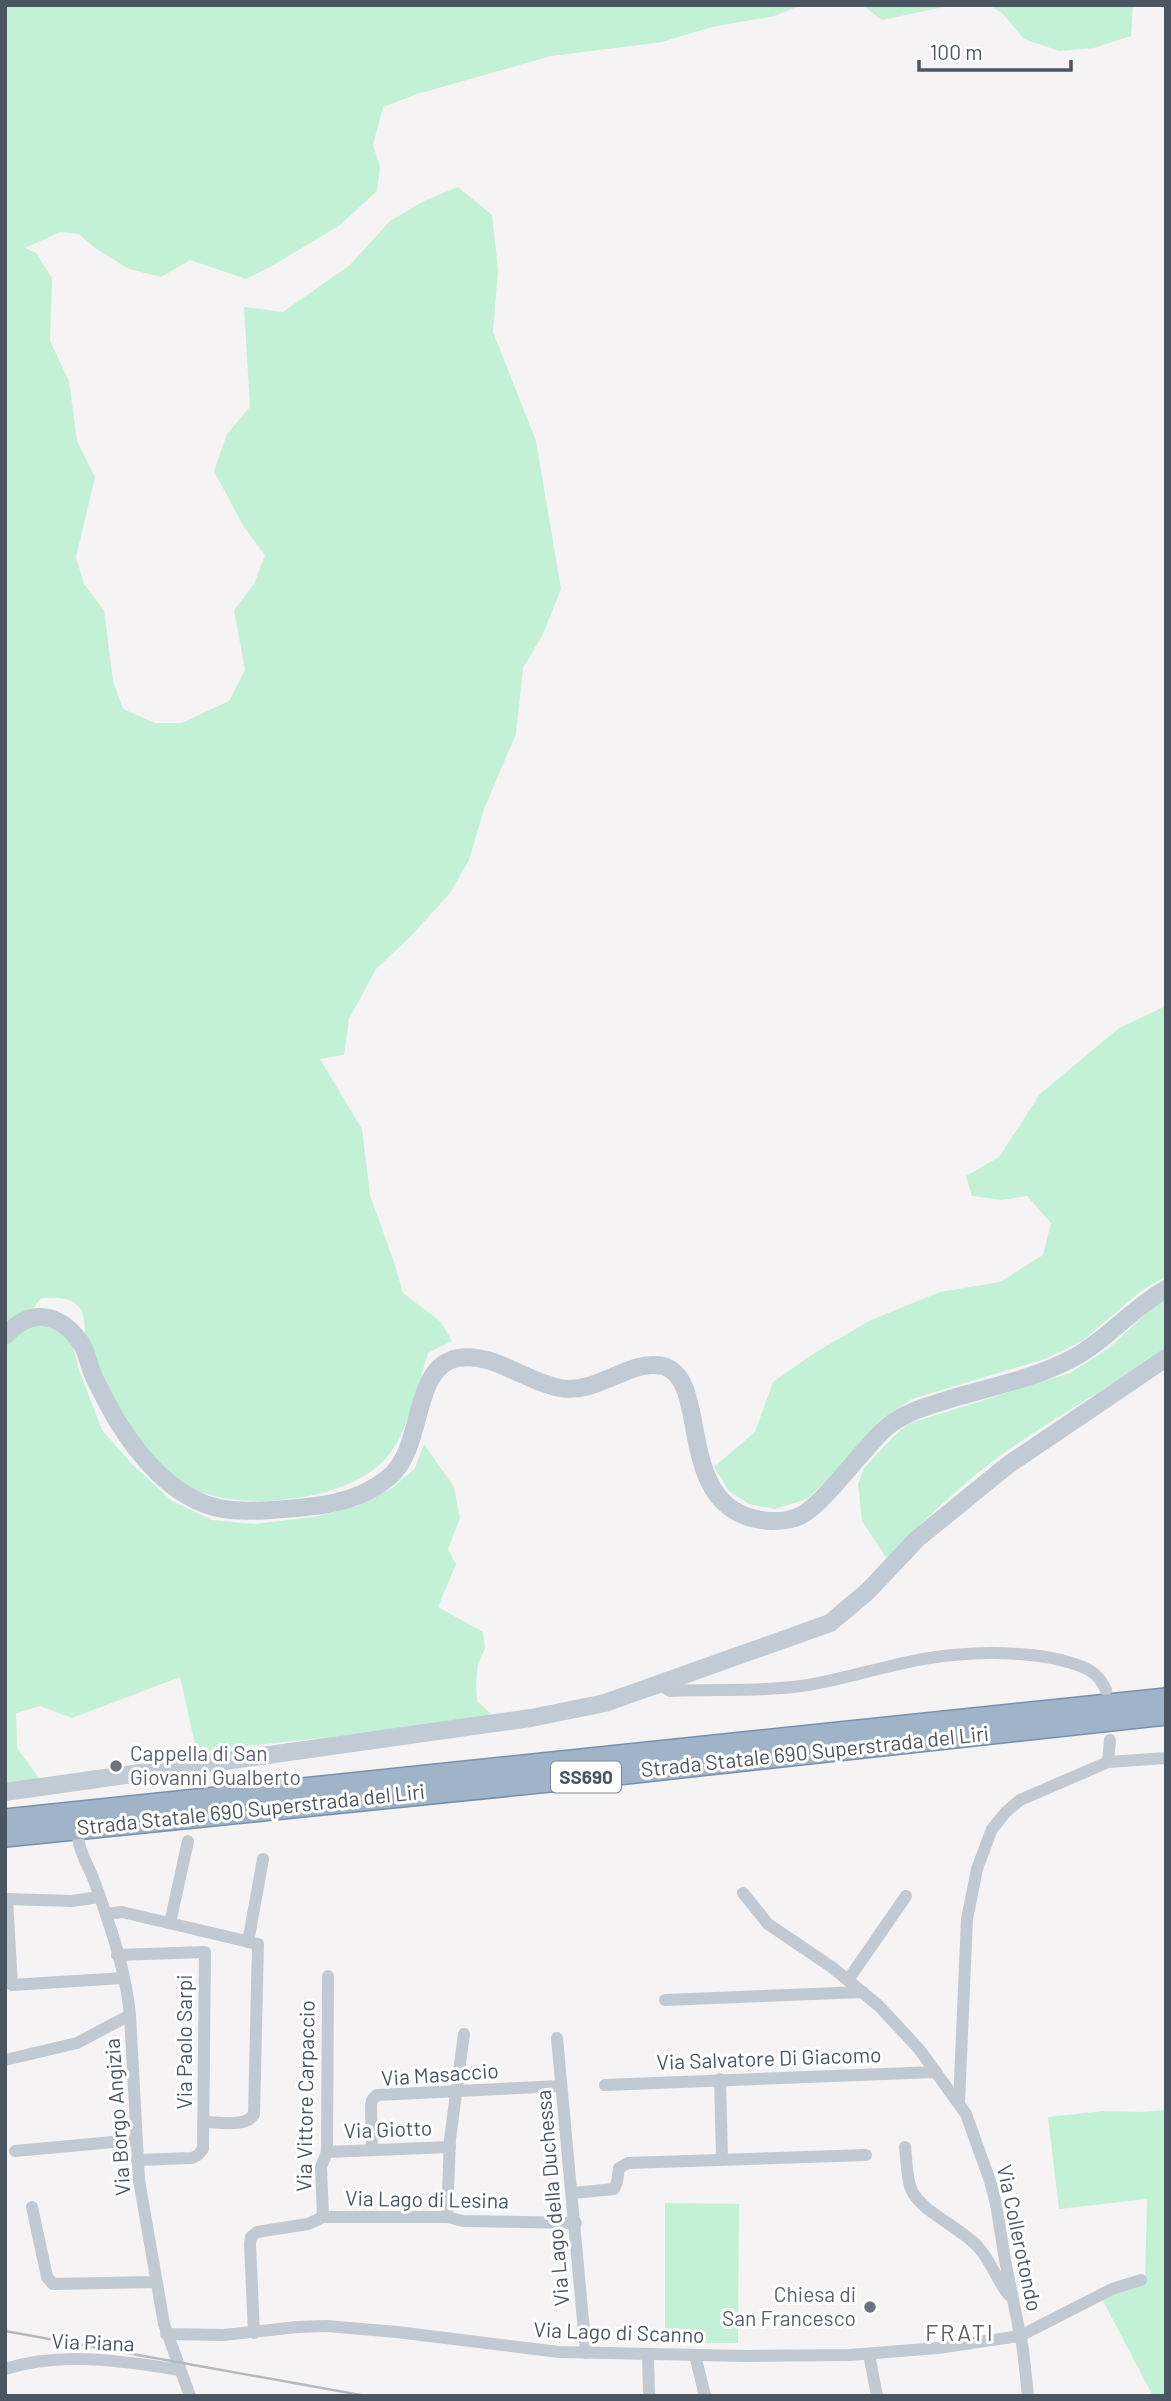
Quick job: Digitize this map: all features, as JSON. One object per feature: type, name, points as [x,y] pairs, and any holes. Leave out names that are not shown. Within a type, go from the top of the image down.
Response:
[{"type":"highway","name":"Strada Statale 690 Superstrada del Liri","points":[[5,1820],[1166,1699]]},
{"type":"highway","name":"Strada Statale 690 Superstrada del Liri","points":[[5,1836],[590,1777],[1166,1714]]},
{"type":"main road","points":[[5,1336],[21,1320],[31,1317],[50,1317],[58,1322],[79,1341],[113,1413],[135,1448],[165,1478],[199,1502],[241,1512],[339,1503],[365,1493],[388,1478],[399,1467],[410,1447],[426,1386],[433,1373],[454,1359],[467,1357],[487,1360],[542,1385],[572,1390],[589,1388],[643,1366],[663,1366],[676,1376],[687,1394],[696,1441],[710,1485],[724,1504],[733,1510],[745,1516],[772,1521],[797,1518],[812,1507],[885,1428],[901,1417],[1041,1371],[1072,1358],[1098,1342],[1148,1299],[1166,1289]]},
{"type":"main road","points":[[5,1792],[531,1718],[606,1703],[830,1623],[868,1591],[917,1539],[1008,1465],[1166,1358]]},
{"type":"street","points":[[660,1684],[670,1691],[773,1689],[808,1685],[925,1659],[975,1653],[1029,1656],[1071,1663],[1091,1671],[1106,1690]]},
{"type":"street","points":[[1108,1762],[1110,1740]]},
{"type":"street","points":[[959,2103],[967,1919],[975,1876],[986,1840],[1002,1815],[1020,1800],[1108,1762],[1166,1758]]},
{"type":"street","name":"Via Borgo Angizia","points":[[78,1838],[81,1858],[89,1867],[106,1914],[123,1978],[130,2015],[137,2160],[156,2282],[166,2334],[190,2396]]},
{"type":"street","points":[[170,1923],[188,1841]]},
{"type":"street","points":[[248,1942],[263,1859]]},
{"type":"street","name":"Via Collerotondo","points":[[743,1892],[768,1924],[848,1980],[906,2034],[959,2103],[973,2132],[993,2190],[1020,2336],[1028,2396]]},
{"type":"street","points":[[848,1980],[906,1896]]},
{"type":"street","points":[[99,1897],[72,1901],[7,1899],[12,1985],[123,1978]]},
{"type":"street","points":[[106,1914],[122,1912],[258,1944],[254,2114],[247,2122],[204,2122]]},
{"type":"street","name":"Via Paolo Sarpi","points":[[117,1955],[205,1952],[203,2149],[195,2157],[137,2160]]},
{"type":"street","name":"Via Vittore Carpaccio","points":[[323,2217],[321,2167],[327,2152],[328,1976]]},
{"type":"street","points":[[665,2000],[863,1992]]},
{"type":"street","points":[[5,2060],[77,2043],[130,2015]]},
{"type":"street","points":[[447,2217],[450,2147],[464,2034]]},
{"type":"street","name":"Via Lago della Duchessa","points":[[557,2038],[586,2353]]},
{"type":"street","name":"Via Salvatore Di Giacomo","points":[[604,2085],[936,2072]]},
{"type":"street","points":[[720,2080],[722,2159]]},
{"type":"street","name":"Via Masaccio","points":[[372,2150],[371,2106],[374,2097],[382,2094],[561,2086]]},
{"type":"street","points":[[15,2151],[135,2140]]},
{"type":"street","name":"Via Giotto","points":[[327,2152],[450,2147]]},
{"type":"street","points":[[905,2147],[914,2194],[919,2201],[976,2245],[1012,2297]]},
{"type":"street","points":[[573,2193],[614,2189],[619,2168],[625,2164],[866,2155]]},
{"type":"street","points":[[32,2207],[47,2277],[53,2284],[156,2282]]},
{"type":"street","name":"Via Lago di Lesina","points":[[254,2333],[251,2237],[257,2232],[308,2224],[323,2217],[447,2217],[463,2221],[576,2223]]},
{"type":"street","name":"Via Lago di Scanno","points":[[166,2334],[217,2335],[297,2327],[332,2327],[397,2332],[528,2350],[586,2353],[819,2356],[869,2354],[959,2346],[1020,2336],[1112,2289],[1142,2280]]},
{"type":"street","points":[[869,2354],[877,2396]]},
{"type":"street","points":[[648,2355],[649,2396]]},
{"type":"street","points":[[695,2355],[705,2396]]},
{"type":"street","name":"Via Piana","points":[[5,2369],[54,2359],[123,2362],[180,2370]]},
{"type":"green space","points":[[5,5],[802,5],[774,16],[712,27],[662,42],[551,56],[417,94],[383,107],[373,145],[380,167],[377,191],[340,225],[246,279],[190,260],[161,277],[129,269],[95,248],[79,234],[60,232],[25,248],[36,253],[52,278],[50,341],[69,381],[77,441],[95,477],[76,557],[84,584],[104,610],[113,681],[123,709],[155,723],[182,723],[229,701],[245,670],[234,610],[254,584],[265,555],[244,527],[214,471],[227,434],[250,407],[244,307],[283,312],[350,265],[390,221],[426,200],[458,187],[492,215],[498,269],[493,332],[536,441],[561,589],[543,634],[523,668],[516,734],[484,809],[469,860],[450,893],[376,969],[349,1019],[344,1055],[320,1059],[362,1129],[370,1195],[403,1293],[441,1322],[452,1341],[428,1353],[407,1421],[387,1457],[369,1473],[344,1486],[315,1495],[252,1501],[222,1498],[195,1490],[174,1478],[135,1433],[102,1376],[77,1305],[65,1299],[41,1298],[33,1309],[72,1343],[79,1370],[102,1430],[132,1464],[172,1501],[212,1520],[254,1524],[314,1517],[357,1506],[392,1488],[415,1468],[424,1444],[454,1487],[460,1518],[448,1549],[456,1564],[438,1607],[483,1632],[485,1649],[478,1663],[477,1701],[491,1714],[418,1726],[197,1753],[180,1677],[72,1718],[40,1706],[16,1713],[17,1748],[43,1784],[5,1787]]},
{"type":"green space","points":[[862,5],[953,5],[882,20]]},
{"type":"green space","points":[[989,5],[1133,5],[1131,36],[1094,48],[1059,51],[1024,39],[1003,14]]},
{"type":"green space","points":[[1166,1006],[1166,1276],[1141,1291],[1082,1341],[1045,1359],[912,1399],[879,1421],[852,1456],[807,1499],[775,1509],[749,1504],[729,1491],[714,1467],[755,1432],[773,1382],[816,1352],[871,1320],[940,1292],[1000,1282],[1043,1255],[1051,1223],[1027,1196],[1002,1200],[972,1196],[966,1176],[999,1157],[1040,1094],[1119,1028]]},
{"type":"green space","points":[[1166,1300],[1166,1349],[1002,1454],[951,1496],[887,1559],[862,1521],[858,1484],[864,1468],[892,1438],[908,1424],[1070,1373],[1109,1348],[1154,1306]]},
{"type":"green space","points":[[1166,2110],[1166,2396],[1153,2396],[1102,2299],[1145,2284],[1147,2199],[1059,2209],[1048,2117],[1104,2111]]},
{"type":"green space","points":[[665,2203],[739,2204],[738,2343],[665,2343]]},
{"type":"railway","points":[[5,2331],[366,2396]]},
{"type":"place","name":"Cappella di San Giovanni Gualberto","points":[[116,1766]]},
{"type":"place","name":"Chiesa di San Francesco","points":[[870,2307]]},
{"type":"district","name":"FRATI","points":[[960,2333]]}]
